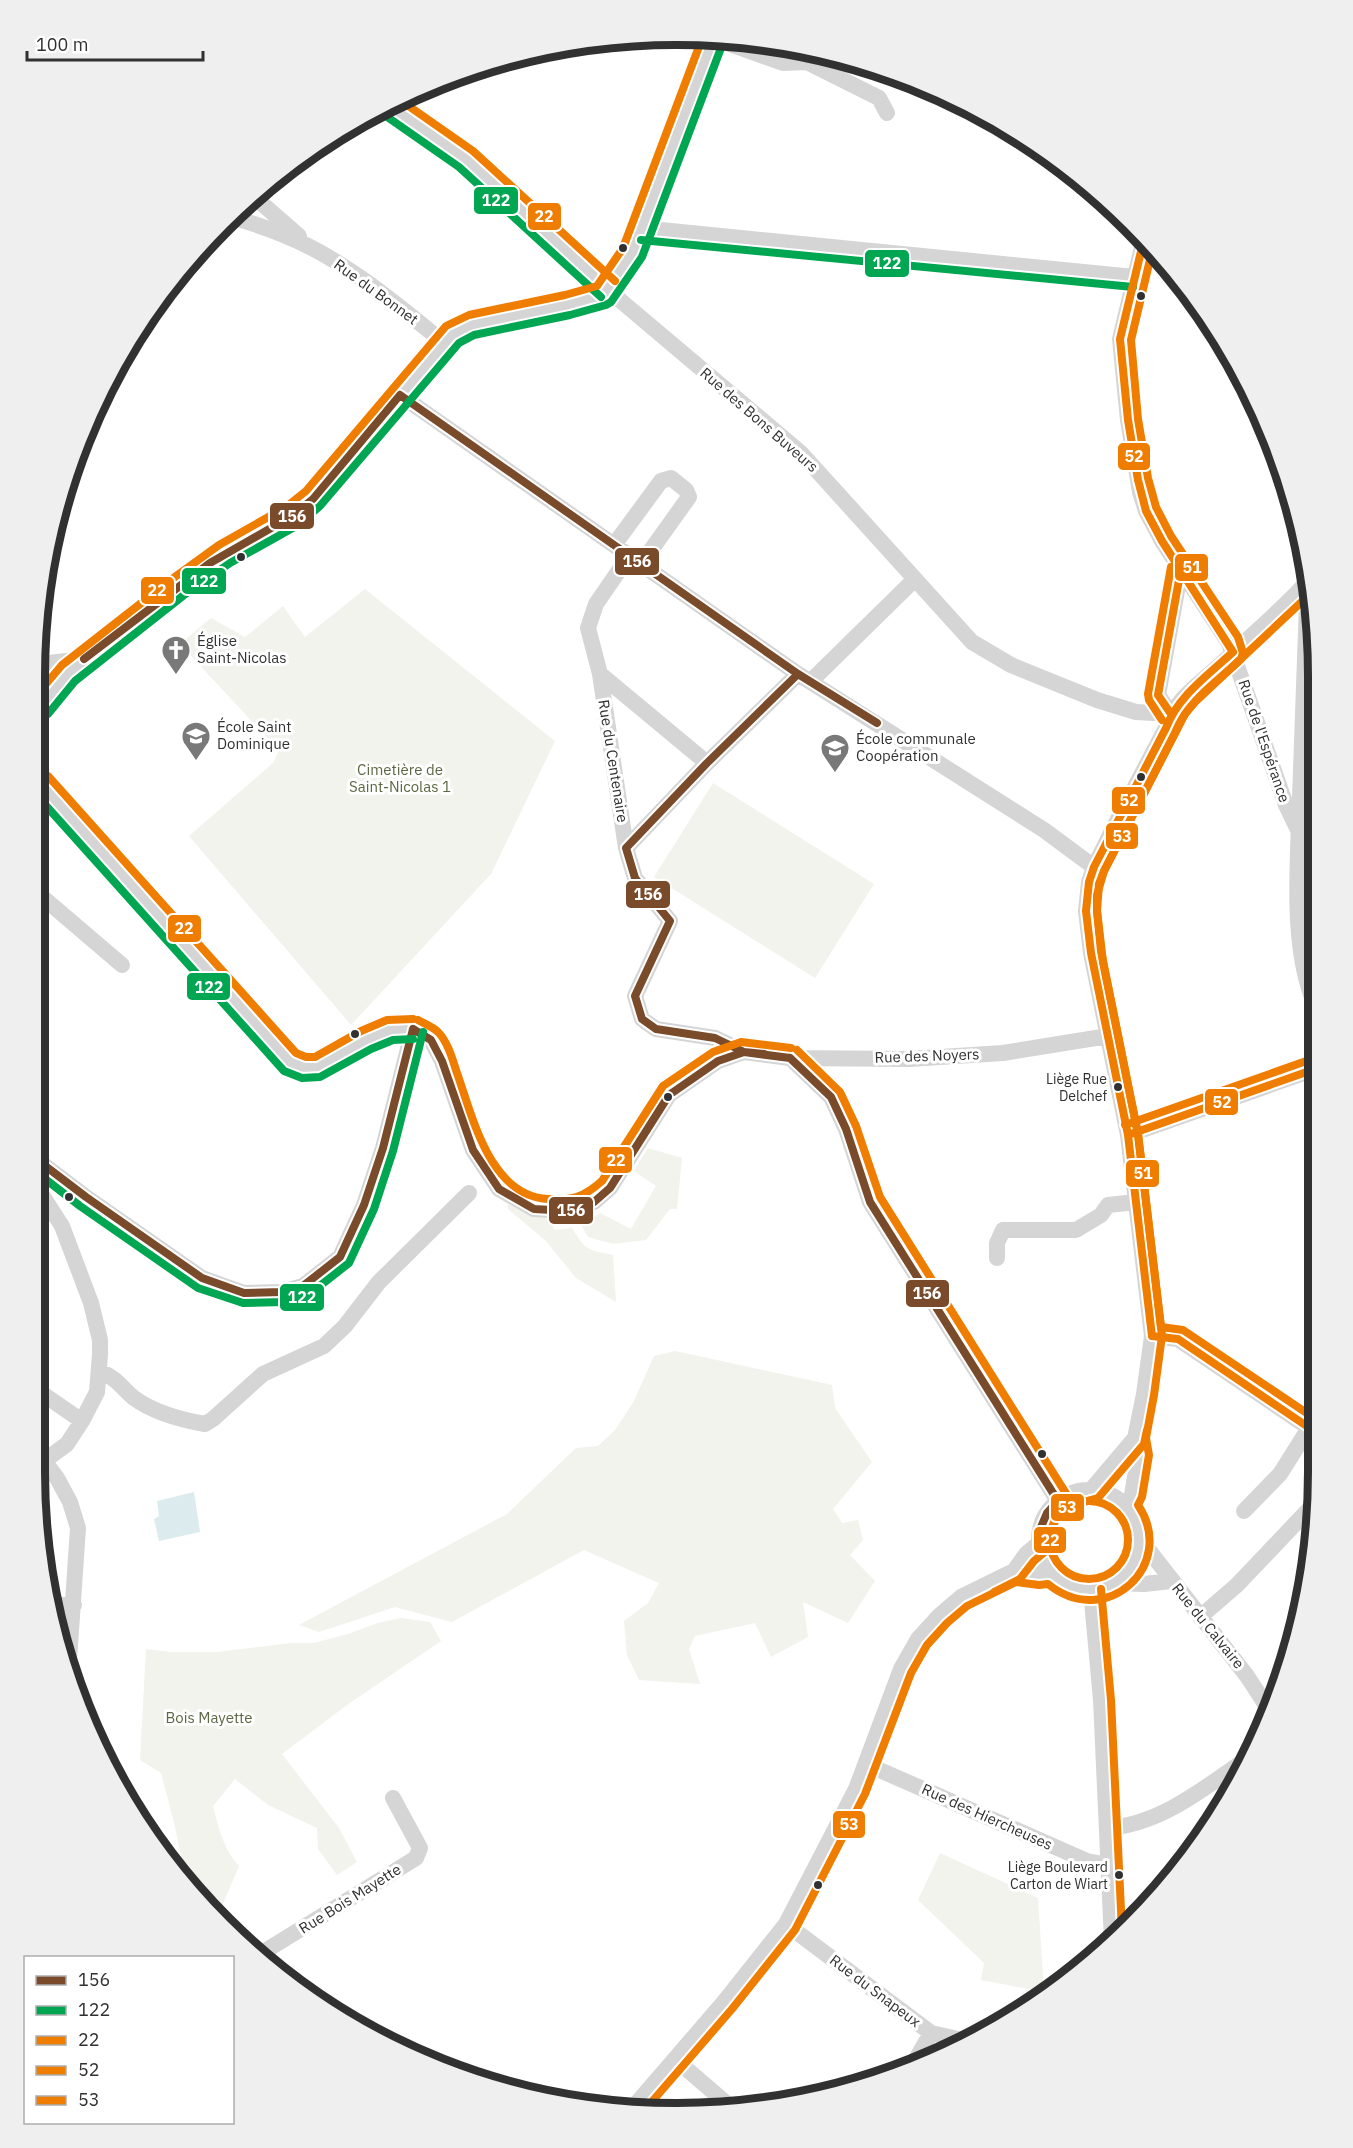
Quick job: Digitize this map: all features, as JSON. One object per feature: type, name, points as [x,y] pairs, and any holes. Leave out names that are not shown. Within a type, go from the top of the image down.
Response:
[{"type":"street","points":[[45,701],[68,673],[84,659],[210,563],[292,516],[313,499],[452,334],[471,325],[568,305],[603,295],[632,253],[711,46]]},
{"type":"street","points":[[745,49],[783,63],[807,62],[879,98],[887,113]]},
{"type":"street","name":"Rue des Bons Buveurs","points":[[397,110],[466,159],[608,289],[801,453],[972,642],[998,659],[1097,700],[1136,712],[1171,714]]},
{"type":"street","name":"Rue du Bonnet","points":[[260,202],[299,236],[307,246]]},
{"type":"street","name":"Rue du Bonnet","points":[[241,220],[284,234],[323,254],[371,286],[443,342]]},
{"type":"street","points":[[641,230],[651,229],[1134,277]]},
{"type":"street","name":"Rue de l'Espérance","points":[[1141,250],[1120,339],[1129,430],[1137,480],[1146,511],[1229,643],[1286,805],[1299,832],[1298,932],[1308,978]]},
{"type":"street","points":[[400,395],[805,677],[1044,830],[1094,867]]},
{"type":"street","name":"Rue du Centenaire","points":[[614,545],[661,481],[671,478],[686,490],[689,497],[596,604],[588,628],[600,674],[626,848],[635,878],[670,921],[635,996],[642,1019],[656,1029],[715,1038],[744,1052]]},
{"type":"street","points":[[1171,714],[1158,695],[1181,569]]},
{"type":"street","points":[[626,848],[707,763],[915,579]]},
{"type":"street","points":[[1126,1506],[1132,1495],[1139,1452],[1135,1438],[1152,1336],[1128,1135],[1089,943],[1087,893],[1094,867],[1166,728],[1171,714],[1181,700],[1302,587]]},
{"type":"street","points":[[1306,626],[1299,832],[1308,832]]},
{"type":"street","points":[[45,663],[84,659]]},
{"type":"street","name":"Rue du Centenaire","points":[[600,674],[707,763]]},
{"type":"street","points":[[45,789],[290,1062],[304,1068],[318,1067],[366,1040],[391,1030],[413,1029],[431,1040],[442,1061],[473,1150],[499,1189],[534,1209],[569,1211],[594,1202],[610,1188],[669,1095],[718,1061],[744,1052]]},
{"type":"street","points":[[45,899],[122,965]]},
{"type":"street","points":[[1303,961],[1308,965]]},
{"type":"street","points":[[45,1166],[103,1210],[202,1278],[244,1293],[282,1292],[303,1286],[340,1257],[364,1205],[383,1148],[413,1029]]},
{"type":"street","name":"Rue des Noyers","points":[[744,1052],[790,1058],[909,1059],[1003,1053],[1107,1031]]},
{"type":"street","points":[[790,1058],[831,1097],[846,1129],[870,1202],[1058,1501]]},
{"type":"street","points":[[1128,1135],[1308,1071]]},
{"type":"street","points":[[100,1372],[112,1377],[134,1398],[155,1410],[205,1424],[263,1374],[324,1346],[345,1326],[379,1282],[469,1193]]},
{"type":"street","points":[[45,1199],[63,1226],[91,1303],[100,1340],[100,1372],[97,1392],[67,1444],[45,1461]]},
{"type":"street","points":[[997,1258],[997,1243],[1004,1230],[1076,1230],[1101,1215],[1108,1205],[1136,1202]]},
{"type":"street","points":[[1152,1336],[1178,1340],[1308,1428]]},
{"type":"street","points":[[45,1395],[82,1421]]},
{"type":"street","points":[[1244,1511],[1280,1474],[1308,1434]]},
{"type":"street","points":[[1091,1490],[1135,1438]]},
{"type":"street","points":[[45,1466],[57,1478],[70,1502],[78,1528],[71,1646]]},
{"type":"street","points":[[1091,1490],[1110,1494],[1126,1506],[1137,1524],[1140,1544],[1136,1559],[1128,1573],[1116,1583],[1091,1590],[1076,1588],[1062,1582],[1051,1572],[1043,1558],[1040,1543],[1041,1527],[1047,1513],[1058,1501],[1068,1495],[1091,1490]]},
{"type":"street","points":[[1200,1617],[1237,1585],[1307,1511]]},
{"type":"street","points":[[638,2102],[786,1924],[842,1817],[866,1764],[901,1669],[918,1640],[940,1615],[962,1597],[1014,1571],[1026,1554],[1040,1543]]},
{"type":"street","name":"Rue du Calvaire","points":[[1140,1544],[1147,1548],[1247,1676],[1264,1702]]},
{"type":"street","points":[[1014,1571],[1040,1575],[1051,1572]]},
{"type":"street","points":[[1116,1583],[1144,1584],[1171,1581]]},
{"type":"street","points":[[1091,1590],[1098,1646],[1111,1929]]},
{"type":"street","points":[[60,1605],[74,1605]]},
{"type":"street","name":"Rue des Hiercheuses","points":[[866,1764],[1087,1861],[1108,1865]]},
{"type":"street","points":[[1107,1828],[1124,1827],[1149,1819],[1188,1799],[1234,1768]]},
{"type":"street","name":"Rue Bois Mayette","points":[[266,1951],[416,1858],[420,1848],[393,1798]]},
{"type":"street","name":"Rue du Snapeux","points":[[786,1924],[931,2033],[919,2055]]},
{"type":"street","points":[[931,2033],[955,2038]]},
{"type":"street","points":[[675,2059],[724,2101]]},
{"type":"green space","name":"Cimetière de Saint-Nicolas 1","points":[[365,589],[555,741],[491,874],[351,1025],[189,836],[273,763],[278,753],[271,742],[180,644],[211,618],[245,637],[283,606],[305,637]]},
{"type":"green space","points":[[713,783],[874,884],[815,978],[654,877]]},
{"type":"green space","points":[[648,1148],[682,1158],[677,1209],[670,1209],[646,1240],[613,1244],[588,1237],[582,1226],[600,1213],[631,1229],[656,1186],[634,1171]]},
{"type":"green space","points":[[507,1202],[549,1218],[554,1230],[572,1228],[580,1241],[588,1248],[613,1255],[616,1302],[576,1278],[546,1241],[508,1209]]},
{"type":"green space","points":[[675,1351],[832,1385],[835,1408],[872,1462],[833,1509],[842,1523],[858,1520],[863,1540],[850,1555],[875,1581],[848,1623],[803,1602],[808,1637],[771,1657],[755,1623],[695,1636],[689,1649],[700,1684],[639,1680],[627,1655],[624,1621],[648,1603],[659,1583],[584,1550],[452,1622],[395,1607],[319,1632],[299,1625],[507,1514],[576,1448],[598,1446],[615,1430],[634,1401],[654,1356]]},
{"type":"green space","name":"Bois Mayette","points":[[401,1618],[430,1622],[441,1641],[347,1705],[282,1754],[339,1828],[357,1862],[337,1875],[318,1849],[317,1828],[268,1805],[235,1779],[213,1806],[225,1845],[239,1866],[221,1908],[183,1865],[161,1773],[140,1760],[146,1649],[171,1652],[217,1652],[291,1643],[314,1643]]},
{"type":"green space","points":[[940,1853],[1038,1898],[1044,1985],[1036,1991],[981,1980],[984,1963],[918,1900]]},
{"type":"shaded area","points":[[194,1492],[200,1532],[159,1541],[154,1519],[159,1516],[157,1501]]},
{"type":"transit line","name":"22","points":[[45,685],[62,665],[172,579],[219,545],[286,507],[306,491],[446,326],[469,315],[597,286],[623,248],[699,46]]},
{"type":"transit line","name":"122","points":[[48,714],[75,681],[184,595],[230,563],[298,525],[320,506],[459,343],[474,335],[570,315],[611,302],[642,257],[722,46]]},
{"type":"transit line","name":"22","points":[[408,105],[473,151],[615,281]]},
{"type":"transit line","name":"122","points":[[386,116],[459,167],[601,297]]},
{"type":"transit line","name":"122","points":[[641,240],[1133,287]]},
{"type":"transit line","name":"52","points":[[1141,250],[1120,339],[1128,420],[1138,480],[1146,511],[1162,541],[1233,652]]},
{"type":"transit line","name":"51","points":[[1150,259],[1131,340],[1138,419],[1148,478],[1156,507],[1171,536],[1238,637],[1243,653],[1241,659],[1187,711],[1104,871],[1097,895],[1103,962],[1138,1134],[1161,1327],[1183,1330],[1308,1414]]},
{"type":"transit line","name":"156","points":[[400,395],[798,674],[877,723]]},
{"type":"transit line","name":"156","points":[[84,659],[210,563],[292,516],[313,499],[400,395]]},
{"type":"transit line","name":"51","points":[[1162,720],[1149,700],[1148,694],[1171,567]]},
{"type":"transit line","name":"52","points":[[1171,714],[1158,695],[1181,569]]},
{"type":"transit line","name":"53","points":[[651,2102],[732,2009],[795,1930],[865,1794],[911,1673],[927,1645],[947,1623],[967,1606],[1016,1582],[1048,1584],[1070,1597],[1092,1600],[1113,1595],[1130,1585],[1142,1569],[1149,1549],[1148,1528],[1138,1505],[1142,1497],[1149,1455],[1146,1438],[1162,1336],[1138,1134],[1101,951],[1097,911],[1099,884],[1185,714],[1304,600]]},
{"type":"transit line","name":"52","points":[[1152,1336],[1128,1135],[1091,953],[1086,911],[1089,882],[1094,867],[1171,716],[1186,696],[1233,652]]},
{"type":"transit line","name":"156","points":[[790,1058],[744,1052],[715,1038],[656,1029],[642,1019],[635,996],[670,921],[635,878],[626,848],[707,763],[798,674]]},
{"type":"transit line","name":"22","points":[[48,776],[296,1053],[306,1057],[315,1057],[361,1031],[387,1020],[413,1019]]},
{"type":"transit line","name":"122","points":[[45,805],[284,1071],[302,1078],[320,1077],[371,1049],[393,1040],[413,1039]]},
{"type":"transit line","name":"22","points":[[418,1020],[436,1030],[445,1041],[478,1132],[498,1170],[528,1195],[548,1199],[577,1197],[602,1181],[663,1086],[713,1052],[741,1042],[791,1048]]},
{"type":"transit line","name":"156","points":[[413,1029],[431,1040],[442,1061],[473,1150],[499,1189],[534,1209],[569,1211],[594,1202],[610,1188],[669,1095],[718,1061],[744,1052],[764,1054]]},
{"type":"transit line","name":"156","points":[[45,1166],[202,1278],[244,1293],[282,1292],[303,1286],[340,1257],[364,1205],[383,1148],[413,1029]]},
{"type":"transit line","name":"122","points":[[45,1179],[198,1288],[243,1303],[283,1302],[307,1296],[349,1263],[374,1209],[393,1151],[423,1032]]},
{"type":"transit line","name":"22","points":[[797,1050],[840,1092],[856,1126],[880,1197],[1067,1495]]},
{"type":"transit line","name":"156","points":[[790,1058],[831,1097],[846,1129],[870,1202],[1058,1501],[1047,1513],[1041,1527]]},
{"type":"transit line","name":"51","points":[[1125,1125],[1308,1060]]},
{"type":"transit line","name":"52","points":[[1128,1135],[1308,1071]]},
{"type":"transit line","name":"52","points":[[1152,1336],[1178,1339],[1308,1427]]},
{"type":"transit line","name":"53","points":[[994,1592],[1020,1579],[1034,1561],[1047,1550],[1051,1530],[1056,1519],[1065,1509],[1098,1498],[1144,1444],[1147,1430]]},
{"type":"transit line","name":"22","points":[[1089,1501],[1104,1504],[1117,1512],[1125,1525],[1128,1540],[1125,1555],[1117,1568],[1104,1576],[1089,1579],[1074,1576],[1061,1568],[1053,1555],[1050,1540],[1053,1525],[1061,1512],[1074,1504],[1089,1501]]},
{"type":"transit line","name":"22","points":[[1101,1589],[1111,1700],[1121,1919]]},
{"type":"place","name":"Église Saint-Nicolas","points":[[176,676]]},
{"type":"place","name":"École Saint Dominique","points":[[196,762]]},
{"type":"place","name":"École communale Coopération","points":[[835,774]]},
{"type":"place","name":"Liège Rue Delchef","points":[[1118,1087]]},
{"type":"place","name":"Liège Boulevard Carton de Wiart","points":[[1119,1875]]}]
